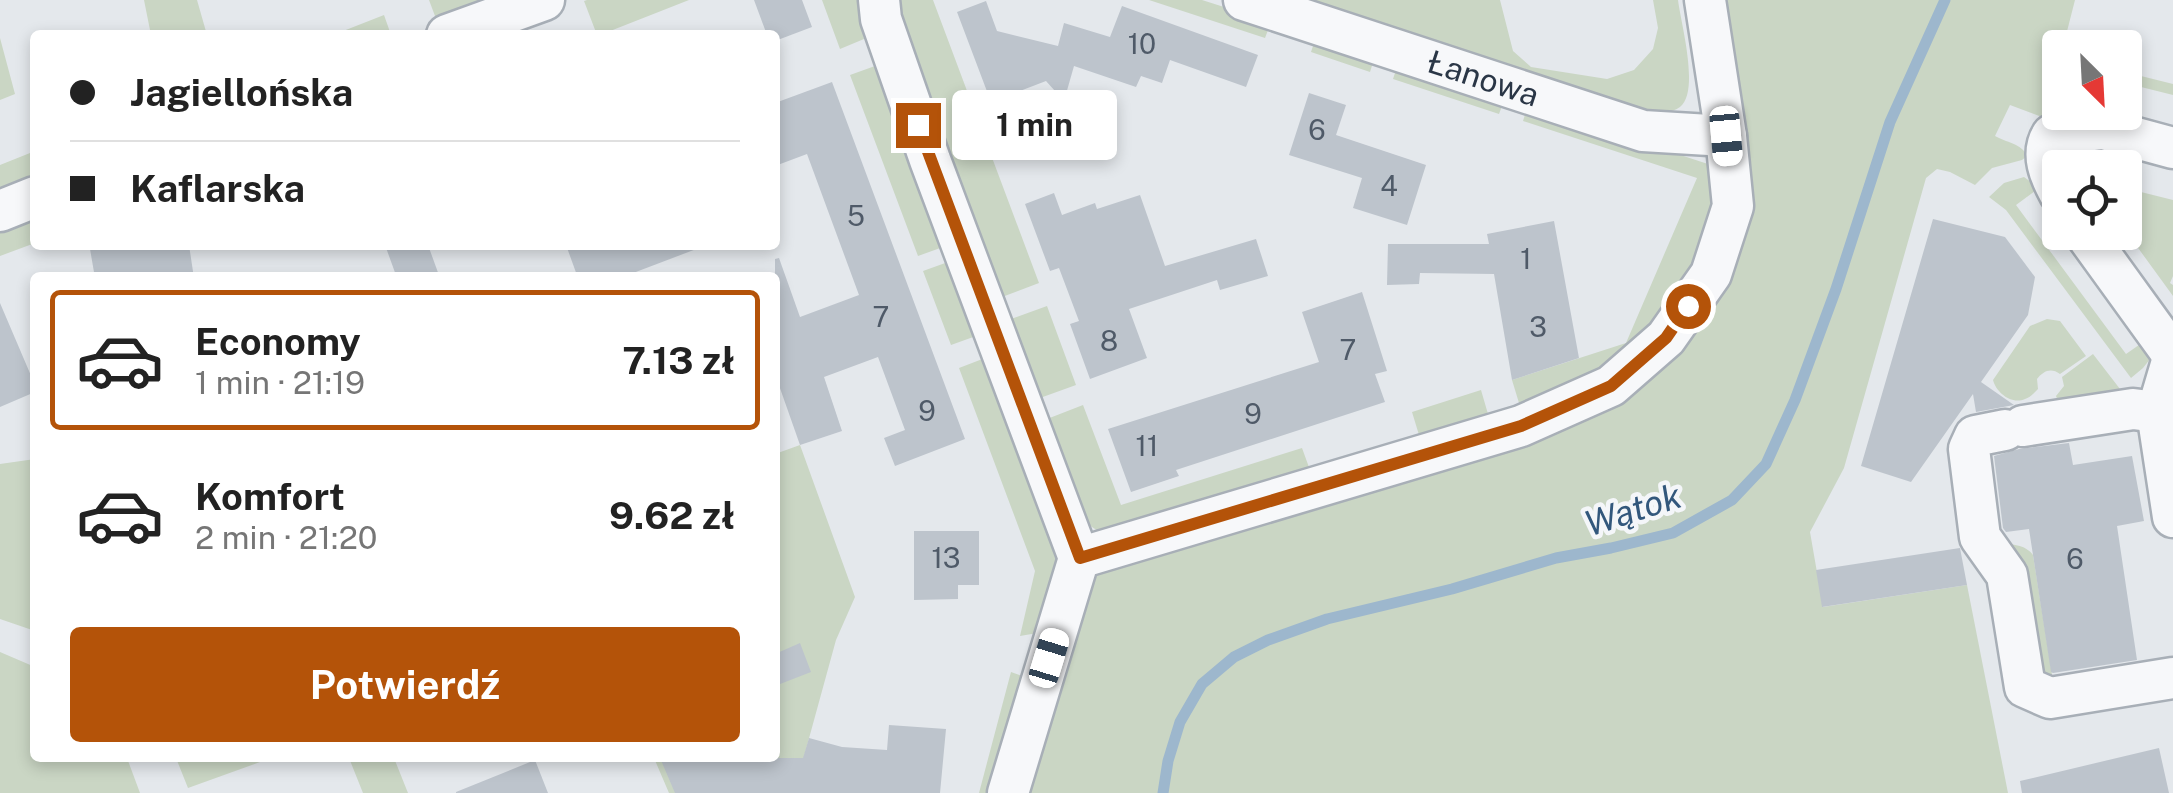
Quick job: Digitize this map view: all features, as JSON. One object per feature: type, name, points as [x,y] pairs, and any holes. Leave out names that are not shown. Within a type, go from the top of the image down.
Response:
[{"type":"street","points":[[461,30],[544,0]]},
{"type":"street","points":[[879,0],[881,19],[930,160],[1080,558],[1008,793]]},
{"type":"street","name":"Łanowa","points":[[1244,0],[1643,132],[1726,136]]},
{"type":"street","points":[[1080,558],[1521,426],[1611,386],[1666,338],[1711,274],[1733,206],[1704,0]]},
{"type":"street","points":[[2047,150],[2052,135],[2104,129],[2173,148]]},
{"type":"street","points":[[0,211],[30,200]]},
{"type":"street","points":[[2097,250],[2173,356],[2158,412],[2173,518]]},
{"type":"street","points":[[2158,412],[2133,409],[2014,428],[1976,436],[1969,449],[1980,537],[2007,576],[2024,687],[2050,698],[2173,678]]},
{"type":"green space","points":[[144,0],[197,0],[206,30],[150,30]]},
{"type":"green space","points":[[429,0],[500,0],[441,21]]},
{"type":"green space","points":[[689,0],[613,30],[595,30],[584,1]]},
{"type":"green space","points":[[822,0],[859,0],[864,39],[840,49]]},
{"type":"green space","points":[[898,0],[933,0],[1039,283],[1002,297],[901,30]]},
{"type":"green space","points":[[1149,0],[1202,0],[1271,22],[1265,38]]},
{"type":"green space","points":[[1277,0],[1500,0],[1513,51],[1531,67],[1607,79],[1634,70],[1653,49],[1658,28],[1653,0],[1678,0],[1689,87],[1680,107],[1649,114]]},
{"type":"green space","points":[[1710,0],[1942,0],[1887,121],[1834,288],[1793,399],[1764,462],[1731,498],[1673,530],[1327,616],[1267,637],[1233,654],[1200,683],[1178,721],[1165,760],[1161,793],[1013,793],[1077,579],[1614,390],[1715,276]]},
{"type":"green space","points":[[1948,0],[2075,0],[2067,30],[2042,30],[2042,117],[2010,105],[1995,136],[2018,146],[2027,156],[1992,168],[1975,185],[1937,169],[1926,178],[1844,468],[1810,532],[1823,607],[1967,585],[2008,793],[1167,793],[1171,762],[1183,724],[1205,687],[1235,659],[1269,642],[1327,622],[1674,535],[1733,503],[1768,465],[1799,400],[1893,122]]},
{"type":"green space","points":[[384,15],[389,30],[346,30]]},
{"type":"green space","points":[[1316,37],[1375,56],[1370,72],[1311,52]]},
{"type":"green space","points":[[0,38],[15,94],[0,100]]},
{"type":"green space","points":[[1398,64],[1505,98],[1499,114],[1393,79]]},
{"type":"green space","points":[[875,66],[943,247],[918,256],[850,75]]},
{"type":"green space","points":[[2142,76],[2173,84],[2173,95],[2142,87]]},
{"type":"green space","points":[[1528,105],[1714,166],[1718,190],[1698,261],[1648,336],[1580,383],[1519,403],[1512,380],[1626,343],[1697,178],[1523,121]]},
{"type":"green space","points":[[30,153],[30,183],[0,195],[0,165]]},
{"type":"green space","points":[[2024,177],[2039,188],[2016,205],[2042,240],[2042,250],[2049,250],[2126,354],[2149,338],[2154,354],[2131,378],[2006,210],[1989,197],[2004,183]]},
{"type":"green space","points":[[2142,192],[2173,200],[2173,296],[2140,250]]},
{"type":"green space","points":[[30,217],[30,245],[0,256],[0,227]]},
{"type":"green space","points":[[948,262],[976,336],[951,345],[923,271]]},
{"type":"green space","points":[[1047,306],[1076,385],[1040,398],[1011,319]]},
{"type":"green space","points":[[2047,319],[2060,321],[2086,356],[2060,374],[2050,370],[2042,374],[2037,379],[2038,389],[2029,398],[2010,399],[1993,380],[2030,326]]},
{"type":"green space","points":[[2093,354],[2120,389],[2123,404],[2062,410],[2056,396],[2064,386],[2062,377]]},
{"type":"green space","points":[[985,358],[1062,567],[1043,632],[1020,636],[1035,571],[959,368]]},
{"type":"green space","points":[[1481,390],[1488,414],[1419,435],[1412,412]]},
{"type":"green space","points":[[1083,405],[1121,505],[1302,448],[1310,470],[1112,533],[1098,531],[1086,523],[1047,419]]},
{"type":"green space","points":[[800,445],[855,597],[836,640],[794,793],[669,793],[656,762],[780,762],[780,452]]},
{"type":"green space","points":[[30,460],[30,629],[0,619],[0,464]]},
{"type":"green space","points":[[1999,544],[2022,547],[2033,555],[2054,687],[2045,687]]},
{"type":"green space","points":[[0,652],[30,665],[30,762],[128,762],[140,793],[0,793]]},
{"type":"green space","points":[[1011,672],[1022,676],[1028,686],[997,793],[979,793]]},
{"type":"green space","points":[[178,762],[260,762],[188,788]]},
{"type":"green space","points":[[351,762],[396,762],[408,793],[363,793]]},
{"type":"building","points":[[754,0],[802,0],[812,27],[780,39],[780,30],[765,30]]},
{"type":"building","points":[[986,1],[997,31],[1058,46],[1064,23],[1110,37],[1122,6],[1258,55],[1246,87],[1170,60],[1162,83],[1141,76],[1136,87],[1074,66],[1064,101],[1046,81],[991,102],[957,12]]},
{"type":"building","points":[[832,82],[965,439],[895,466],[884,438],[905,430],[878,357],[824,377],[842,431],[800,445],[780,388],[780,272],[775,272],[775,259],[779,258],[800,317],[859,295],[807,154],[780,164],[780,101]]},
{"type":"building","points":[[1309,93],[1346,105],[1336,135],[1426,165],[1407,225],[1353,208],[1362,178],[1289,155]]},
{"type":"building","points":[[1054,193],[1062,215],[1095,203],[1097,209],[1140,195],[1165,266],[1256,239],[1268,276],[1220,290],[1217,280],[1129,309],[1147,358],[1090,379],[1070,324],[1079,321],[1059,268],[1050,271],[1025,204]]},
{"type":"building","points":[[1933,219],[2005,237],[2035,277],[2028,315],[1981,382],[2014,405],[1976,412],[1973,394],[1911,482],[1861,466]]},
{"type":"building","points":[[1554,221],[1579,358],[1512,380],[1494,274],[1420,273],[1419,284],[1387,285],[1388,244],[1489,244],[1487,234]]},
{"type":"building","points":[[90,250],[190,250],[193,272],[94,272]]},
{"type":"building","points":[[387,250],[430,250],[438,272],[395,272]]},
{"type":"building","points":[[568,250],[694,250],[636,272],[576,272]]},
{"type":"building","points":[[1362,292],[1387,371],[1375,374],[1385,402],[1176,470],[1179,476],[1131,492],[1108,429],[1319,362],[1302,312]]},
{"type":"building","points":[[0,303],[30,373],[30,394],[0,407]]},
{"type":"building","points":[[2069,443],[2073,465],[2132,456],[2144,521],[2117,526],[2137,660],[2053,673],[2029,529],[2006,532],[2003,528],[1994,456]]},
{"type":"building","points":[[914,531],[979,531],[979,585],[958,585],[958,599],[914,600]]},
{"type":"building","points":[[1960,548],[1967,585],[1822,607],[1816,570]]},
{"type":"building","points":[[800,643],[811,672],[780,684],[780,652]]},
{"type":"building","points":[[889,725],[946,729],[940,793],[675,793],[662,762],[780,762],[780,758],[803,758],[809,738],[842,747],[887,750]]},
{"type":"building","points":[[2159,748],[2169,793],[2022,793],[2020,781]]},
{"type":"building","points":[[536,762],[548,793],[456,793]]},
{"type":"waterway","name":"Wątok","points":[[1163,793],[1180,722],[1202,684],[1234,657],[1327,619],[1452,589],[1556,558],[1673,533],[1732,500],[1766,464],[1795,400],[1890,122],[1945,0]]},
{"type":"route","points":[[918,125],[1080,558],[1521,426],[1611,386],[1666,338],[1688,306]]}]
